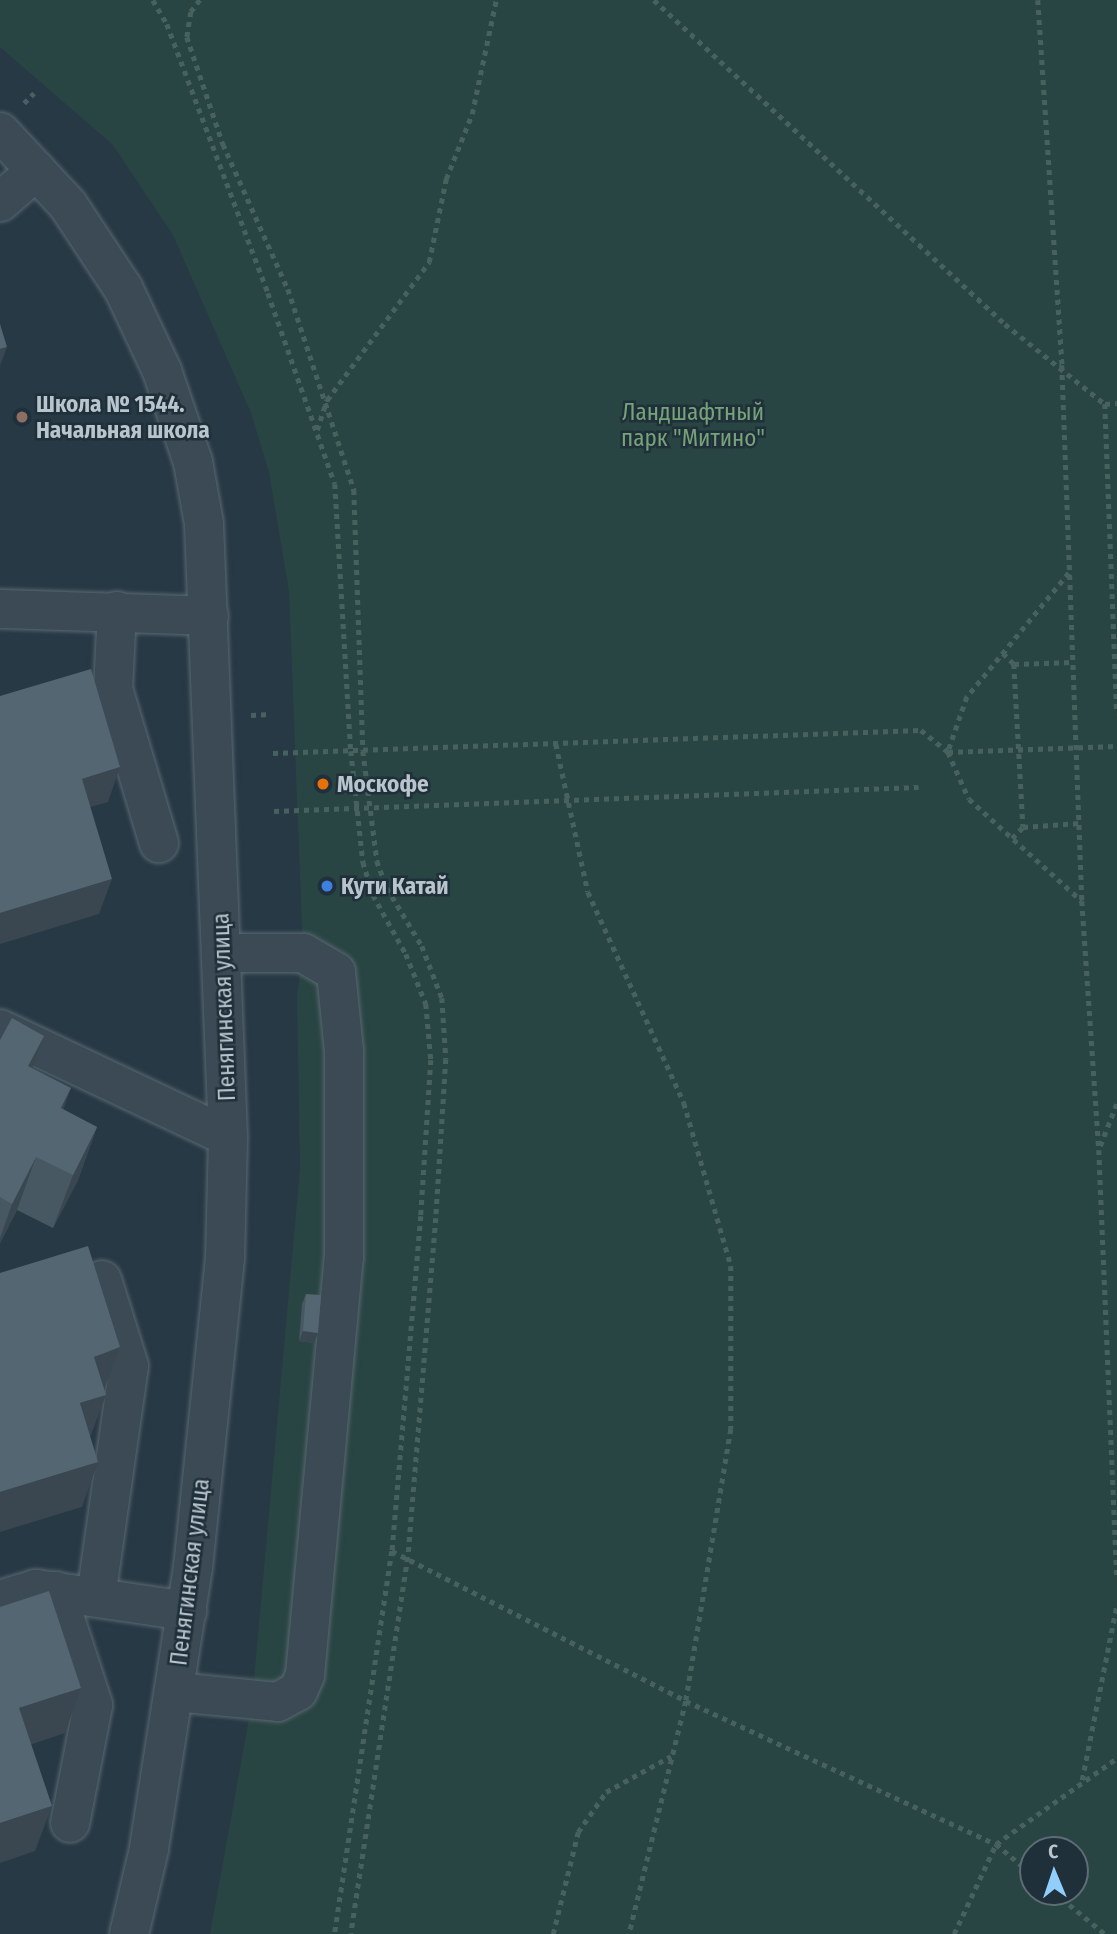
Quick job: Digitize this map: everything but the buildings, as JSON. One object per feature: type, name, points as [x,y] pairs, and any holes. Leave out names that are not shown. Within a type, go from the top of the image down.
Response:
[{"type":"street","name":"Пенягинская улица","points":[[0,132],[68,205],[123,288],[163,370],[193,462],[204,524],[228,1137],[225,1258],[187,1611],[149,1849],[129,1934]]},
{"type":"street","points":[[0,202],[36,171]]},
{"type":"street","points":[[0,609],[209,616]]},
{"type":"street","points":[[117,611],[113,689],[159,843]]},
{"type":"street","points":[[174,1692],[278,1702],[298,1691],[305,1675],[344,1257],[344,1051],[336,972],[303,953],[222,953]]},
{"type":"street","points":[[0,1029],[228,1137]]},
{"type":"street","points":[[96,1597],[129,1366],[102,1280]]},
{"type":"street","points":[[0,1600],[36,1589],[187,1611]]},
{"type":"street","points":[[56,1591],[93,1705],[70,1823]]},
{"type":"path","points":[[316,430],[327,400],[429,262],[446,178],[471,114],[496,0]]},
{"type":"path","points":[[654,0],[1005,324],[1062,365],[1105,404],[1117,714]]},
{"type":"path","points":[[1038,0],[1062,365],[1082,901],[1098,1150],[1117,1576]]},
{"type":"path","points":[[1105,404],[1117,403]]},
{"type":"path","points":[[948,752],[967,697],[1070,572]]},
{"type":"path","points":[[1003,653],[1014,664],[1023,827]]},
{"type":"path","points":[[1014,664],[1073,662]]},
{"type":"path","points":[[273,753],[921,730],[948,752],[969,799],[1082,901]]},
{"type":"path","points":[[556,744],[588,892],[684,1103],[732,1266],[731,1429],[686,1701],[629,1934]]},
{"type":"path","points":[[948,752],[1117,746]]},
{"type":"path","points":[[274,811],[566,798],[919,787]]},
{"type":"path","points":[[1013,838],[1023,827],[1080,823]]},
{"type":"path","points":[[1098,1150],[1117,1104]]},
{"type":"path","points":[[391,1550],[686,1701],[996,1844],[1019,1863]]},
{"type":"path","points":[[1082,1781],[1117,1603]]},
{"type":"path","points":[[554,1934],[578,1832],[606,1792],[671,1756]]},
{"type":"path","points":[[954,1934],[996,1844],[1117,1758]]},
{"type":"path","points":[[1071,1906],[1105,1934]]},
{"type":"green space","name":"Ландшафтный парк \"Митино\"","points":[[0,0],[1117,0],[1117,1934],[210,1934],[252,1702],[300,1169],[297,996],[303,953],[289,591],[269,472],[251,413],[173,235],[113,145],[0,47]]},
{"type":"place","name":"Школа № 1544. Начальная школа","points":[[22,417]]},
{"type":"place","name":"Москофе","points":[[323,784]]},
{"type":"place","name":"Кути Катай","points":[[327,886]]}]
